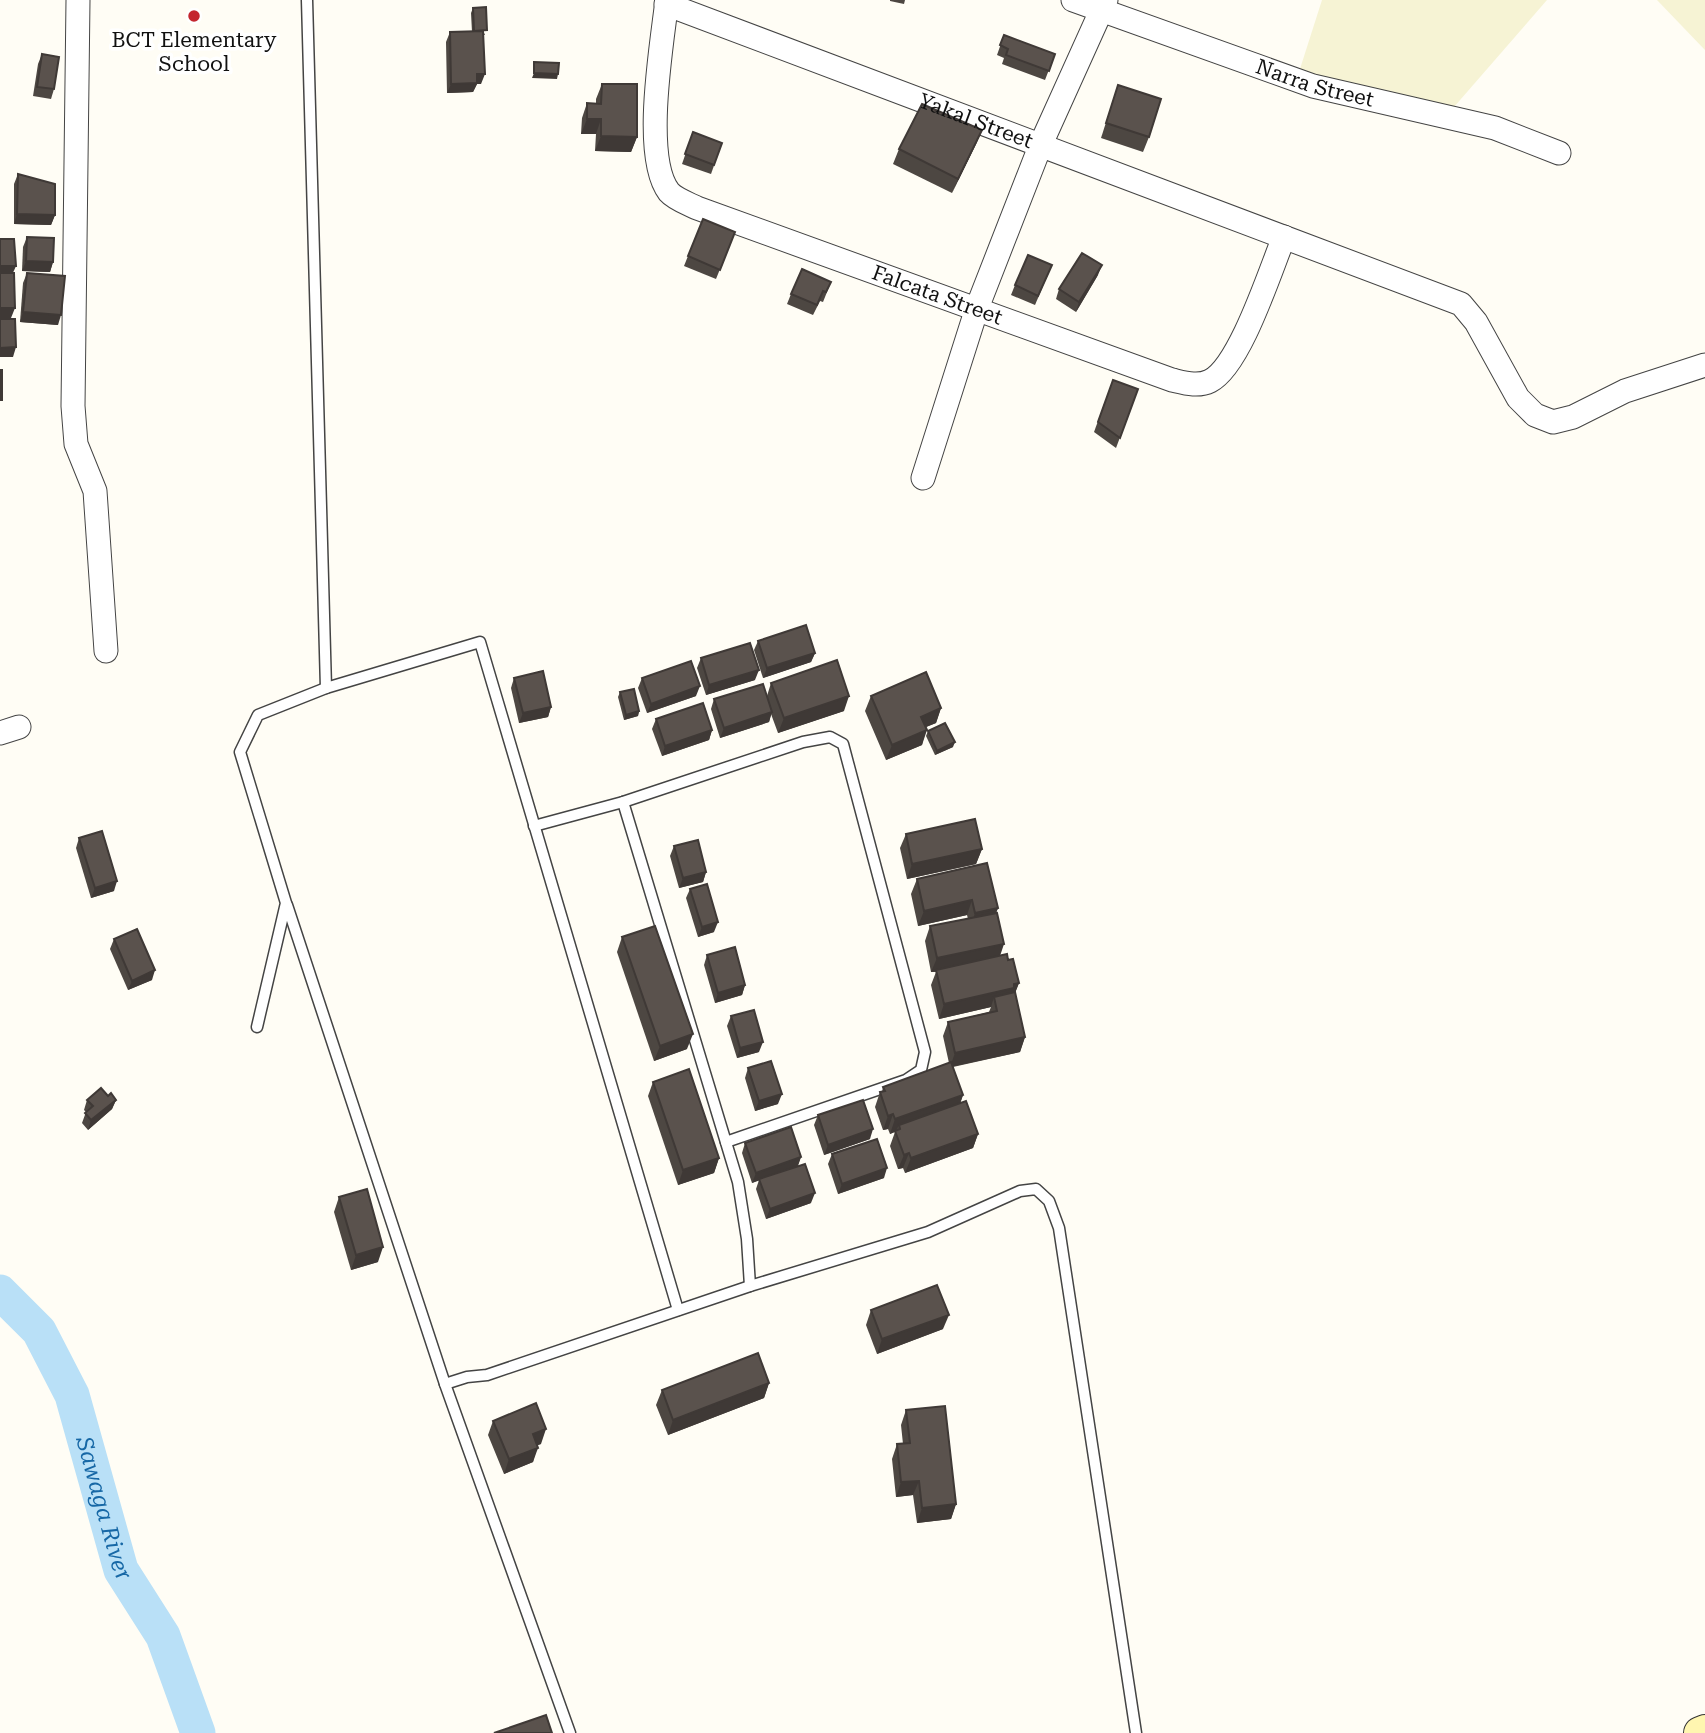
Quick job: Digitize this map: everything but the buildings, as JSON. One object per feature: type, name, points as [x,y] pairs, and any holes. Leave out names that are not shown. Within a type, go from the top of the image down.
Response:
[{"type":"street","points":[[78,0],[73,406],[76,444],[95,491],[106,651]]},
{"type":"street","name":"Narra Street","points":[[1073,0],[1103,5],[1313,86],[1495,128],[1559,153]]},
{"type":"street","name":"Yakal Street","points":[[667,2],[1461,303],[1475,322],[1518,398],[1535,415],[1553,422],[1573,416],[1625,391],[1705,365]]},
{"type":"street","name":"Falcata Street","points":[[667,2],[656,89],[657,166],[670,193],[697,208],[977,307],[1172,380],[1194,384],[1208,382],[1219,374],[1239,346],[1284,237]]},
{"type":"street","points":[[923,478],[977,307],[1041,144],[1103,5]]},
{"type":"lane","points":[[307,0],[326,688]]},
{"type":"lane","points":[[570,1733],[445,1384],[286,903],[240,751],[258,715],[326,688],[480,642],[678,1310]]},
{"type":"lane","points":[[534,827],[623,802],[803,742],[830,737],[843,744],[925,1052],[920,1070],[906,1080],[726,1142]]},
{"type":"lane","points":[[623,802],[738,1182],[747,1239],[750,1286]]},
{"type":"lane","points":[[257,1027],[286,903]]},
{"type":"lane","points":[[445,1384],[467,1377],[487,1375],[750,1286],[928,1232],[1020,1191],[1035,1189],[1049,1201],[1059,1228],[1136,1733]]},
{"type":"shaded area","points":[[1322,0],[1547,0],[1454,107],[1299,72]]},
{"type":"shaded area","points":[[1657,0],[1705,0],[1705,50]]},
{"type":"water","points":[[0,1283],[38,1315],[54,1358],[0,1312]]},
{"type":"waterway","name":"Sawaga River","points":[[0,1292],[39,1331],[72,1395],[121,1570],[163,1636],[198,1733]]},
{"type":"place","name":"BCT Elementary School","points":[[194,16]]}]
